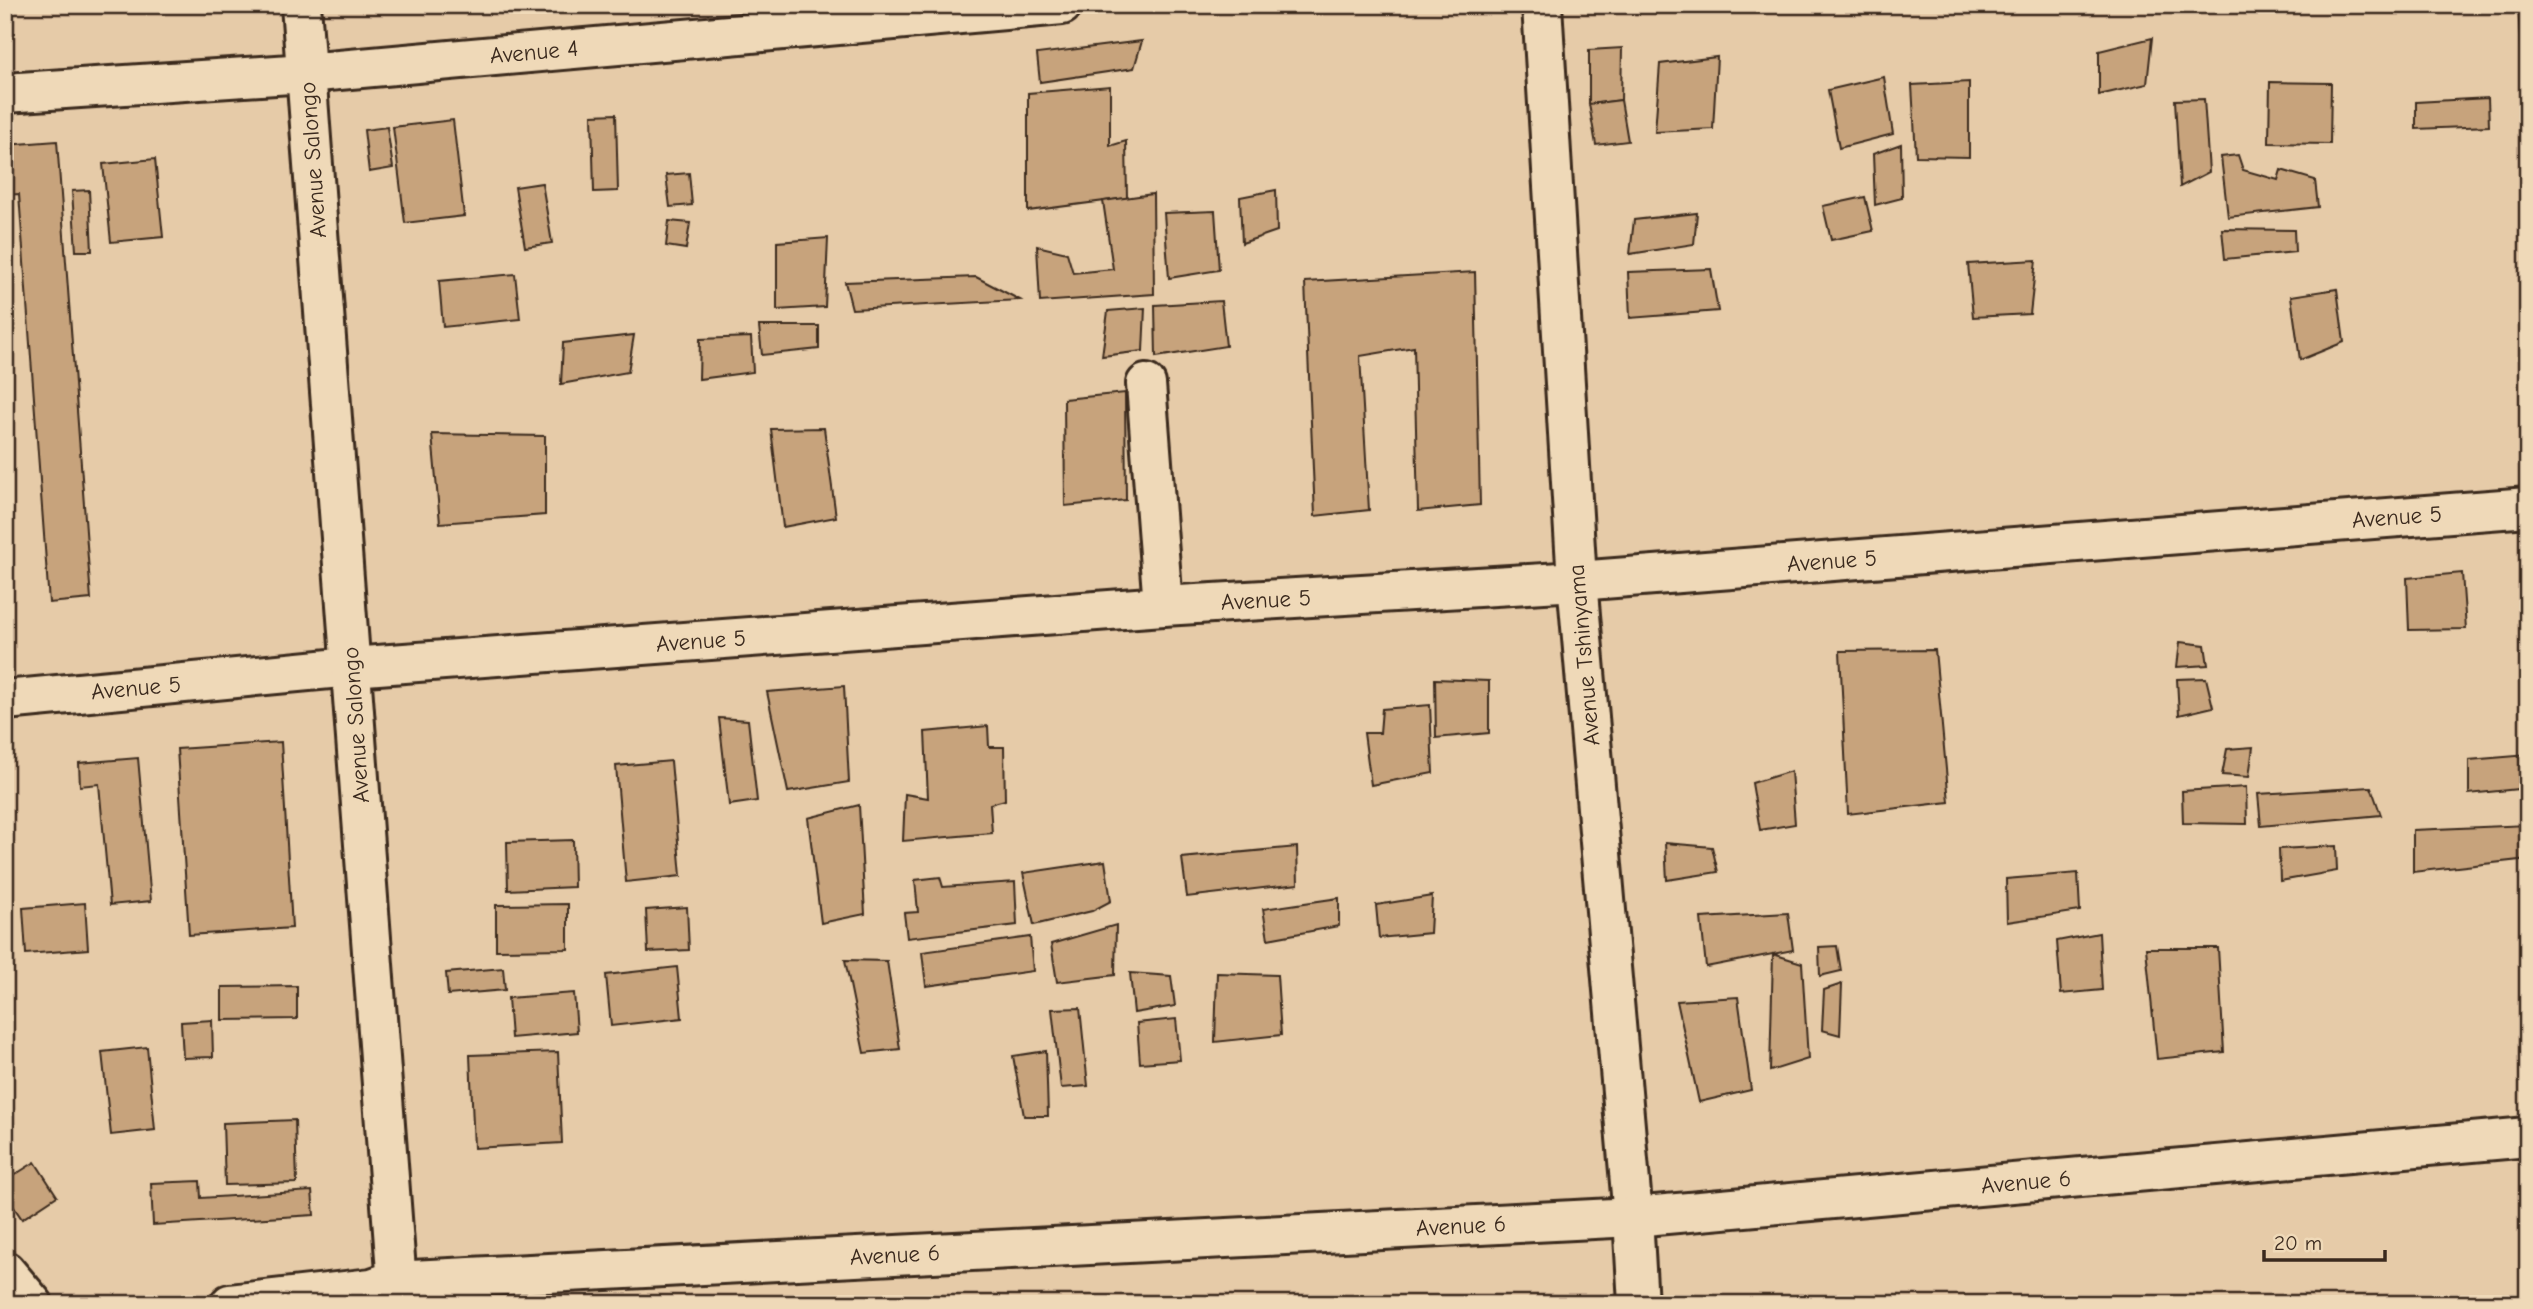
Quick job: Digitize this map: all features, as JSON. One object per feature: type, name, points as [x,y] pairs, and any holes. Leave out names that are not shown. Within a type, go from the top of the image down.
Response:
[{"type":"street","name":"Avenue Salongo","points":[[301,5],[396,1261],[392,1281]]},
{"type":"street","name":"Avenue 4","points":[[5,93],[306,73],[1062,5]]},
{"type":"street","name":"Avenue Tshinyama","points":[[1542,5],[1577,581],[1633,1217],[1638,1304]]},
{"type":"street","points":[[1146,384],[1163,606]]},
{"type":"street","name":"Avenue 5","points":[[5,700],[351,667],[1163,606],[1577,581],[2528,507]]},
{"type":"street","name":"Avenue 6","points":[[392,1281],[1633,1217],[2528,1137]]},
{"type":"street","points":[[5,1271],[33,1304]]},
{"type":"street","points":[[230,1304],[372,1288],[392,1281]]},
{"type":"building","points":[[2518,5],[2528,5],[2528,53],[2521,53]]},
{"type":"building","points":[[2152,38],[2147,84],[2099,95],[2099,51]]},
{"type":"building","points":[[1142,41],[1134,68],[1040,82],[1037,54]]},
{"type":"building","points":[[1622,48],[1621,100],[1589,104],[1589,50]]},
{"type":"building","points":[[1717,57],[1713,129],[1655,132],[1660,64]]},
{"type":"building","points":[[1884,77],[1893,134],[1839,148],[1828,90]]},
{"type":"building","points":[[1969,82],[1969,157],[1916,156],[1912,85]]},
{"type":"building","points":[[2270,82],[2331,83],[2330,144],[2269,143]]},
{"type":"building","points":[[1110,86],[1110,146],[1126,141],[1127,198],[1028,211],[1028,93]]},
{"type":"building","points":[[2488,98],[2489,126],[2416,129],[2416,102]]},
{"type":"building","points":[[2204,99],[2209,172],[2180,187],[2175,100]]},
{"type":"building","points":[[1621,100],[1628,141],[1596,145],[1589,104]]},
{"type":"building","points":[[616,114],[618,191],[594,192],[592,115]]},
{"type":"building","points":[[453,120],[464,216],[405,223],[393,127]]},
{"type":"building","points":[[387,127],[393,168],[369,172],[364,130]]},
{"type":"building","points":[[57,141],[91,599],[49,603],[19,194],[5,195],[5,145]]},
{"type":"building","points":[[1901,144],[1902,198],[1875,205],[1873,154]]},
{"type":"building","points":[[2238,155],[2243,170],[2278,180],[2281,170],[2315,180],[2318,207],[2228,217],[2221,157]]},
{"type":"building","points":[[155,159],[163,237],[111,242],[103,164]]},
{"type":"building","points":[[689,173],[692,205],[670,207],[666,175]]},
{"type":"building","points":[[542,183],[552,243],[525,247],[515,187]]},
{"type":"building","points":[[89,190],[92,251],[76,251],[72,191]]},
{"type":"building","points":[[1276,190],[1277,231],[1242,243],[1240,197]]},
{"type":"building","points":[[1153,194],[1154,294],[1040,302],[1037,246],[1067,253],[1073,273],[1113,269],[1103,201]]},
{"type":"building","points":[[1865,197],[1873,231],[1831,240],[1823,206]]},
{"type":"building","points":[[1215,211],[1219,270],[1169,278],[1164,213]]},
{"type":"building","points":[[1697,213],[1694,244],[1630,254],[1634,220]]},
{"type":"building","points":[[669,221],[690,223],[686,249],[666,246]]},
{"type":"building","points":[[2222,229],[2294,230],[2295,252],[2225,259]]},
{"type":"building","points":[[828,238],[825,307],[777,310],[777,242]]},
{"type":"building","points":[[2036,260],[2030,314],[1973,317],[1968,264]]},
{"type":"building","points":[[1711,269],[1718,311],[1630,318],[1628,272]]},
{"type":"building","points":[[1475,272],[1480,505],[1418,511],[1414,347],[1360,356],[1369,510],[1315,516],[1305,282]]},
{"type":"building","points":[[515,274],[520,319],[443,327],[439,281]]},
{"type":"building","points":[[976,277],[1020,300],[852,309],[845,282]]},
{"type":"building","points":[[2337,289],[2344,342],[2300,360],[2291,296]]},
{"type":"building","points":[[1221,301],[1226,346],[1156,357],[1155,305]]},
{"type":"building","points":[[1145,308],[1143,351],[1102,356],[1108,311]]},
{"type":"building","points":[[759,326],[819,326],[819,349],[762,355]]},
{"type":"building","points":[[634,335],[628,372],[561,384],[563,343]]},
{"type":"building","points":[[751,337],[753,372],[699,379],[700,339]]},
{"type":"building","points":[[1125,393],[1126,500],[1065,506],[1064,399]]},
{"type":"building","points":[[824,428],[836,517],[783,527],[771,429]]},
{"type":"building","points":[[432,434],[545,436],[545,515],[440,523]]},
{"type":"building","points":[[2462,573],[2466,629],[2409,630],[2407,578]]},
{"type":"building","points":[[2180,642],[2205,645],[2208,665],[2177,667]]},
{"type":"building","points":[[1935,650],[1949,802],[1848,814],[1840,651]]},
{"type":"building","points":[[2206,678],[2213,707],[2179,715],[2177,679]]},
{"type":"building","points":[[1435,679],[1489,681],[1489,733],[1436,738]]},
{"type":"building","points":[[844,686],[849,782],[788,792],[767,692]]},
{"type":"building","points":[[1430,705],[1433,773],[1371,785],[1364,733],[1380,733],[1382,709]]},
{"type":"building","points":[[719,718],[748,720],[757,801],[729,805]]},
{"type":"building","points":[[988,726],[989,747],[1004,747],[1005,800],[990,804],[992,833],[903,841],[905,794],[928,798],[925,732]]},
{"type":"building","points":[[281,742],[292,928],[189,935],[177,749]]},
{"type":"building","points":[[2253,747],[2249,777],[2222,775],[2227,749]]},
{"type":"building","points":[[2528,755],[2528,788],[2469,794],[2469,760]]},
{"type":"building","points":[[138,758],[151,901],[110,905],[99,784],[80,786],[79,763]]},
{"type":"building","points":[[671,761],[681,876],[626,882],[616,766]]},
{"type":"building","points":[[1791,771],[1795,824],[1760,830],[1752,783]]},
{"type":"building","points":[[2246,787],[2247,824],[2183,823],[2182,791]]},
{"type":"building","points":[[2371,787],[2381,815],[2261,826],[2258,794]]},
{"type":"building","points":[[859,805],[865,914],[821,923],[808,818]]},
{"type":"building","points":[[2528,825],[2528,859],[2413,872],[2413,830]]},
{"type":"building","points":[[573,840],[574,887],[508,890],[507,842]]},
{"type":"building","points":[[1665,843],[1712,847],[1718,872],[1667,880]]},
{"type":"building","points":[[2336,846],[2337,871],[2280,881],[2279,849]]},
{"type":"building","points":[[1297,847],[1298,884],[1187,897],[1182,858]]},
{"type":"building","points":[[1105,861],[1111,901],[1092,911],[1034,925],[1023,873]]},
{"type":"building","points":[[2078,873],[2080,911],[2007,922],[2006,879]]},
{"type":"building","points":[[940,877],[943,887],[1015,882],[1017,925],[907,938],[904,913],[918,912],[915,880]]},
{"type":"building","points":[[1432,896],[1430,933],[1379,938],[1376,905]]},
{"type":"building","points":[[1339,898],[1339,926],[1268,939],[1263,909]]},
{"type":"building","points":[[85,903],[88,949],[26,954],[23,908]]},
{"type":"building","points":[[568,904],[568,949],[496,950],[496,905]]},
{"type":"building","points":[[687,907],[689,950],[648,952],[646,910]]},
{"type":"building","points":[[1788,913],[1793,950],[1706,967],[1701,918]]},
{"type":"building","points":[[1116,925],[1115,975],[1057,982],[1051,944]]},
{"type":"building","points":[[2099,933],[2102,990],[2061,994],[2057,941]]},
{"type":"building","points":[[1030,937],[1033,971],[926,986],[922,952]]},
{"type":"building","points":[[1837,946],[1841,971],[1820,976],[1819,947]]},
{"type":"building","points":[[2146,948],[2218,948],[2224,1052],[2157,1059]]},
{"type":"building","points":[[1773,954],[1802,963],[1808,1059],[1770,1071]]},
{"type":"building","points":[[845,960],[887,961],[900,1049],[864,1053]]},
{"type":"building","points":[[677,967],[682,1018],[611,1026],[606,975]]},
{"type":"building","points":[[503,968],[505,990],[448,995],[446,973]]},
{"type":"building","points":[[1130,973],[1171,976],[1175,1006],[1134,1013]]},
{"type":"building","points":[[1217,973],[1277,975],[1281,1035],[1215,1042]]},
{"type":"building","points":[[1842,984],[1840,1035],[1822,1030],[1824,990]]},
{"type":"building","points":[[297,986],[297,1019],[222,1020],[222,987]]},
{"type":"building","points":[[574,993],[577,1032],[511,1038],[508,998]]},
{"type":"building","points":[[1738,997],[1751,1090],[1699,1102],[1677,1001]]},
{"type":"building","points":[[1080,1008],[1088,1086],[1061,1088],[1052,1009]]},
{"type":"building","points":[[1176,1019],[1180,1060],[1140,1063],[1137,1023]]},
{"type":"building","points":[[212,1020],[213,1057],[183,1058],[181,1022]]},
{"type":"building","points":[[147,1047],[155,1130],[111,1135],[102,1052]]},
{"type":"building","points":[[1046,1051],[1048,1116],[1024,1116],[1013,1056]]},
{"type":"building","points":[[558,1052],[562,1143],[474,1148],[470,1055]]},
{"type":"building","points":[[295,1120],[297,1183],[225,1185],[223,1123]]},
{"type":"building","points":[[35,1162],[57,1196],[22,1219],[5,1194],[5,1181]]},
{"type":"building","points":[[200,1181],[201,1198],[312,1191],[314,1215],[153,1225],[151,1183]]}]
